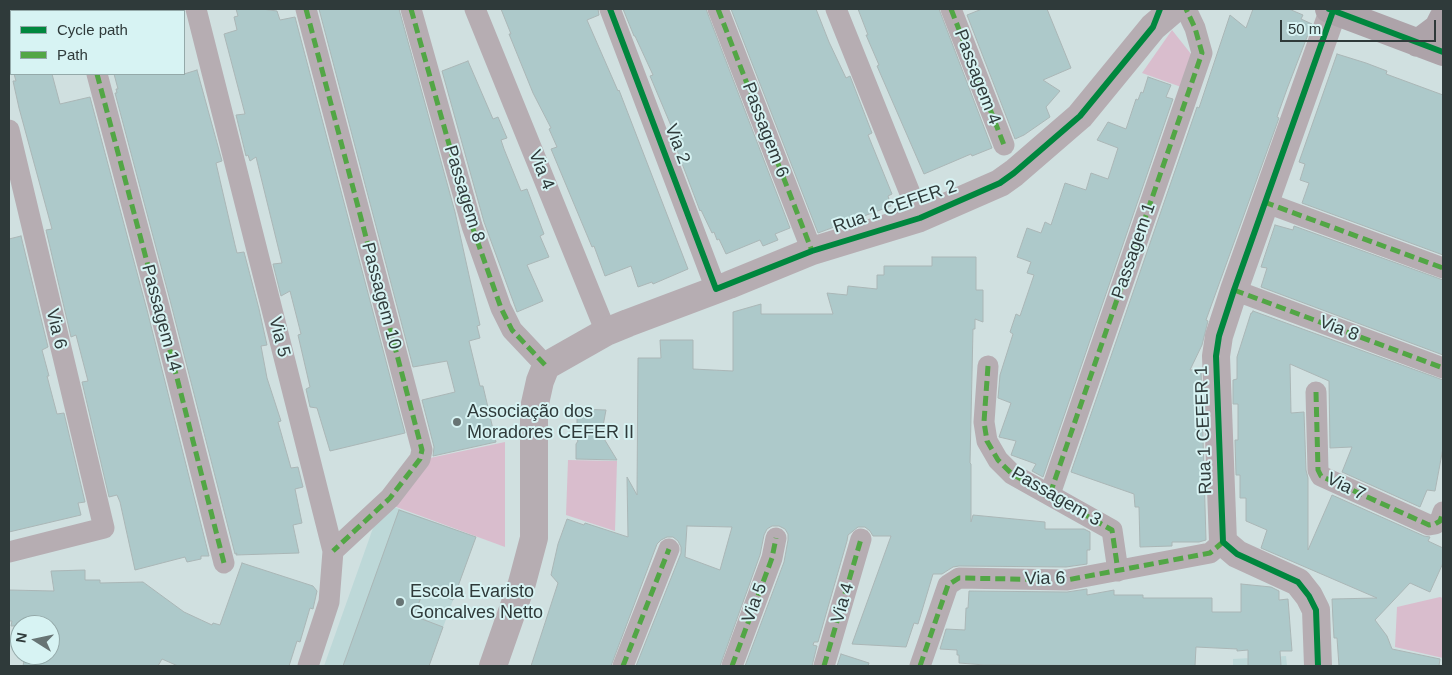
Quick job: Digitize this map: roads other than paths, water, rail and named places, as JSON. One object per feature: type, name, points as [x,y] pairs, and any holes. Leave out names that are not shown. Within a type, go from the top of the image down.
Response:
[{"type":"main road","points":[[1331,10],[1443,52]]},
{"type":"main road","points":[[1418,43],[1438,28],[1443,18]]},
{"type":"street","name":"Via 5","points":[[196,9],[333,551],[329,602],[308,666]]},
{"type":"street","name":"Passagem 10","points":[[306,9],[422,450],[420,459],[390,498],[333,551]]},
{"type":"street","name":"Passagem 8","points":[[410,9],[472,226],[501,308],[512,330],[546,366]]},
{"type":"street","name":"Via 4","points":[[475,9],[606,332]]},
{"type":"street","name":"Via 2","points":[[610,9],[716,289]]},
{"type":"street","name":"Passagem 6","points":[[718,9],[812,251]]},
{"type":"street","points":[[836,9],[920,218]]},
{"type":"street","name":"Passagem 4","points":[[951,9],[1004,145]]},
{"type":"street","name":"Rua 1 CEFER 2","points":[[546,366],[606,332],[812,251],[920,218],[1000,183],[1080,116],[1157,18],[1174,9]]},
{"type":"street","name":"Passagem 1","points":[[1050,494],[1202,53],[1195,28],[1186,9]]},
{"type":"street","name":"Rua 1 CEFER 1","points":[[1223,542],[1216,356],[1219,336],[1331,10]]},
{"type":"street","name":"Passagem 14","points":[[97,75],[224,564]]},
{"type":"street","name":"Via 6","points":[[9,130],[104,528],[9,552]]},
{"type":"street","points":[[1264,202],[1443,268]]},
{"type":"street","name":"Via 8","points":[[1234,290],[1443,368]]},
{"type":"street","points":[[493,666],[522,583],[534,538],[534,408],[540,381],[546,366]]},
{"type":"street","name":"Passagem 3","points":[[988,366],[984,422],[986,441],[998,460],[1012,474],[1112,530],[1118,571]]},
{"type":"street","name":"Via 7","points":[[1316,392],[1318,470],[1321,476],[1424,523],[1435,524],[1440,521],[1443,512]]},
{"type":"street","name":"Via 5","points":[[732,666],[772,558],[776,538]]},
{"type":"street","name":"Via 4","points":[[824,666],[860,539]]},
{"type":"street","points":[[1223,542],[1237,554],[1298,582],[1309,596],[1316,610],[1318,666]]},
{"type":"street","name":"Via 6","points":[[920,666],[948,585],[959,578],[1067,580],[1210,553],[1223,542]]},
{"type":"street","points":[[624,666],[669,549]]},
{"type":"place","name":"Associação dos Moradores CEFER II","points":[[457,422]]},
{"type":"place","name":"Escola Evaristo Goncalves Netto","points":[[400,602]]}]
